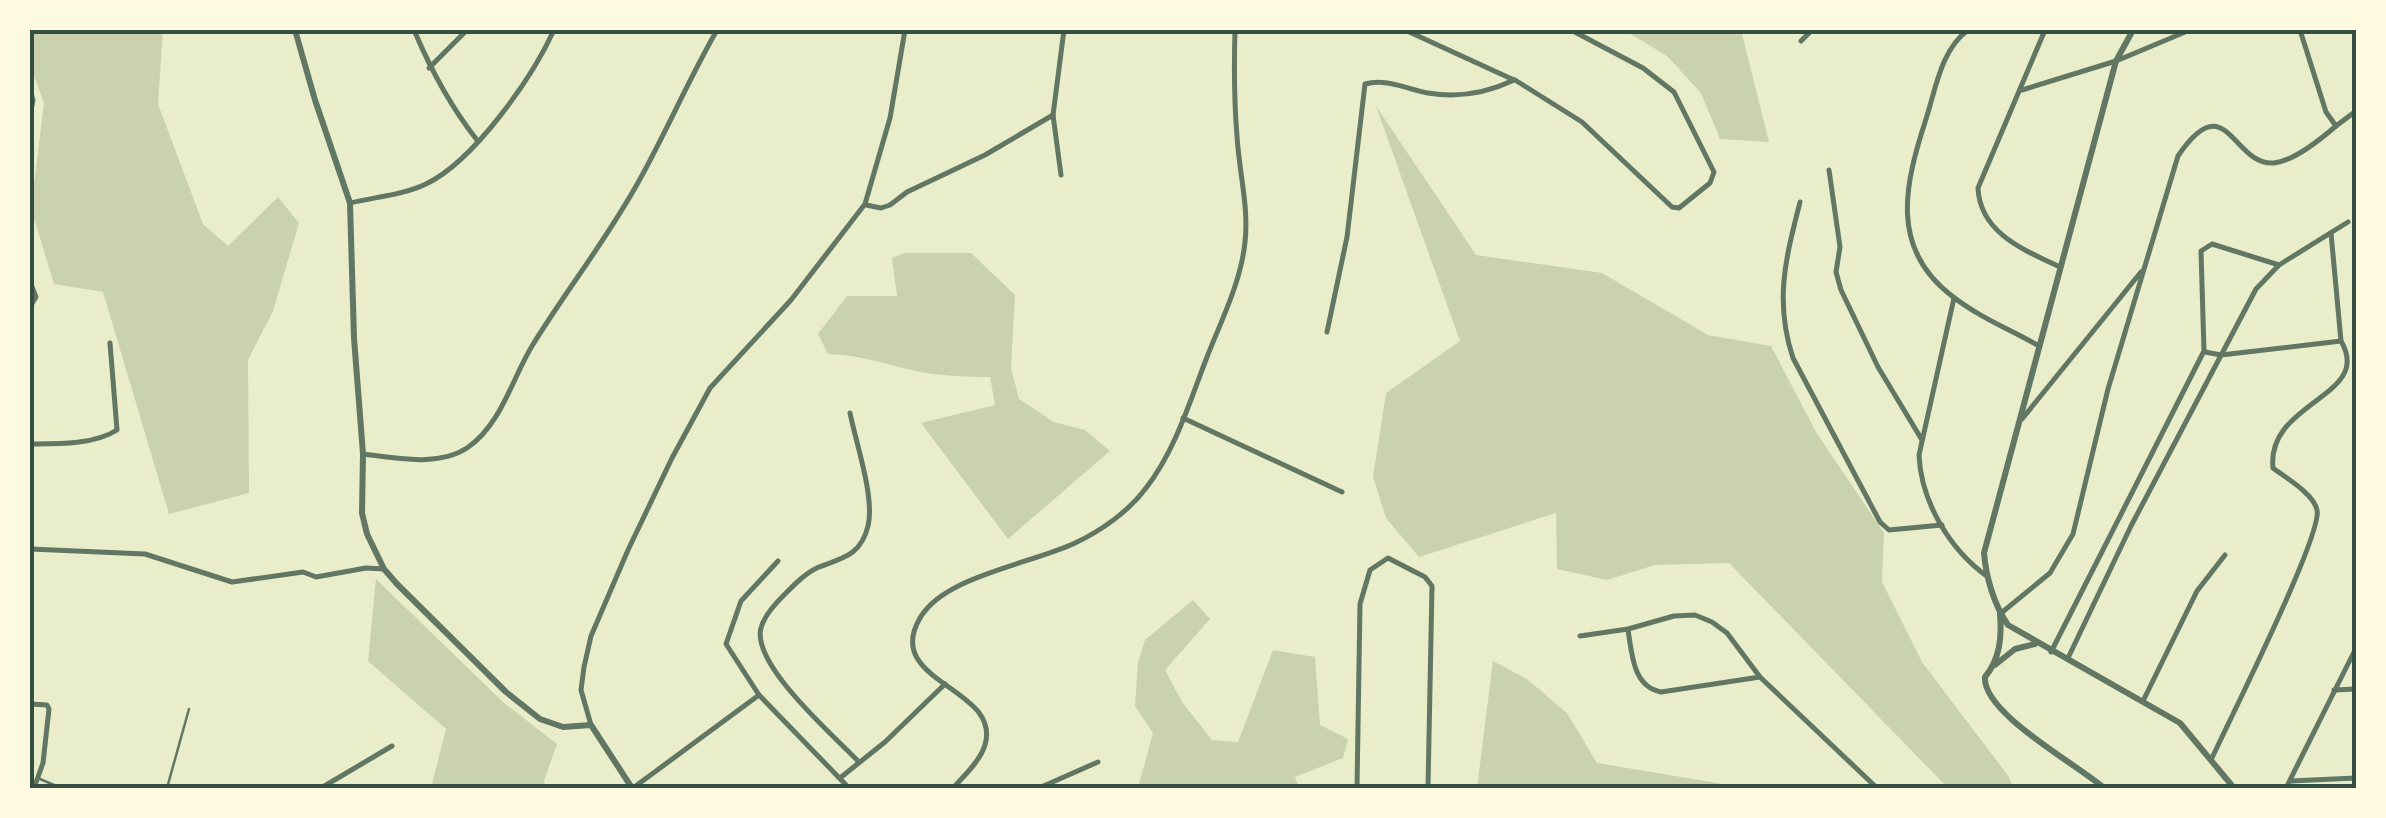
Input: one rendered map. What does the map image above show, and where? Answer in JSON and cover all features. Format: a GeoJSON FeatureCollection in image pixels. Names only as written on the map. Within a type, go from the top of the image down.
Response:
{"type":"FeatureCollection","features":[{"type":"Feature","properties":{"kind":"street"},"geometry":{"type":"LineString","coordinates":[[295,30],[350,203],[362,514],[367,534],[384,569],[506,692],[540,719],[563,727],[591,725]]}},
{"type":"Feature","properties":{"kind":"street"},"geometry":{"type":"LineString","coordinates":[[414,30],[455,112],[477,140]]}},
{"type":"Feature","properties":{"kind":"street"},"geometry":{"type":"LineString","coordinates":[[430,68],[468,30]]}},
{"type":"Feature","properties":{"kind":"street"},"geometry":{"type":"LineString","coordinates":[[350,203],[426,183],[449,170],[518,92],[554,30]]}},
{"type":"Feature","properties":{"kind":"street"},"geometry":{"type":"LineString","coordinates":[[362,454],[431,459],[452,455],[468,447],[487,428],[531,348],[640,180],[716,30]]}},
{"type":"Feature","properties":{"kind":"street"},"geometry":{"type":"LineString","coordinates":[[759,695],[632,788],[591,725],[581,690],[590,636],[672,458],[710,388],[790,300],[865,204],[890,118],[905,30]]}},
{"type":"Feature","properties":{"kind":"street"},"geometry":{"type":"LineString","coordinates":[[1060,175],[1054,115],[1064,30]]}},
{"type":"Feature","properties":{"kind":"street"},"geometry":{"type":"LineString","coordinates":[[953,788],[983,750],[986,735],[978,712],[928,672],[912,650],[914,632],[925,611],[946,592],[1079,541],[1132,504],[1156,475],[1229,300],[1246,241],[1236,135],[1235,30]]}},
{"type":"Feature","properties":{"kind":"street"},"geometry":{"type":"LineString","coordinates":[[1406,30],[1514,80],[1582,122],[1672,207],[1679,208],[1710,183],[1714,172],[1674,92],[1643,68],[1571,30]]}},
{"type":"Feature","properties":{"kind":"street"},"geometry":{"type":"LineString","coordinates":[[1801,41],[1812,30]]}},
{"type":"Feature","properties":{"kind":"street"},"geometry":{"type":"LineString","coordinates":[[1968,30],[1956,38],[1946,56],[1921,135],[1906,206],[1908,233],[1934,278],[1954,298],[2039,346]]}},
{"type":"Feature","properties":{"kind":"street"},"geometry":{"type":"LineString","coordinates":[[2044,30],[1978,188],[1979,204],[1984,218],[1995,230],[2062,269]]}},
{"type":"Feature","properties":{"kind":"street"},"geometry":{"type":"LineString","coordinates":[[2104,788],[2049,749],[1997,704],[1984,683],[1994,666],[2001,637],[2000,614],[1984,552],[2116,61],[2133,30]]}},
{"type":"Feature","properties":{"kind":"street"},"geometry":{"type":"LineString","coordinates":[[2022,90],[2116,61],[2190,30]]}},
{"type":"Feature","properties":{"kind":"street"},"geometry":{"type":"LineString","coordinates":[[2300,30],[2326,112],[2336,126]]}},
{"type":"Feature","properties":{"kind":"street"},"geometry":{"type":"LineString","coordinates":[[1327,332],[1347,237],[1364,87],[1368,82],[1380,81],[1431,94],[1454,95],[1492,91],[1514,80]]}},
{"type":"Feature","properties":{"kind":"street"},"geometry":{"type":"LineString","coordinates":[[30,90],[30,115]]}},
{"type":"Feature","properties":{"kind":"street"},"geometry":{"type":"LineString","coordinates":[[2000,614],[2050,572],[2073,534],[2108,389],[2178,156],[2201,128],[2212,126],[2226,132],[2260,160],[2272,163],[2324,136],[2356,110]]}},
{"type":"Feature","properties":{"kind":"street"},"geometry":{"type":"LineString","coordinates":[[865,204],[881,208],[890,205],[907,192],[985,155],[1054,115]]}},
{"type":"Feature","properties":{"kind":"street"},"geometry":{"type":"LineString","coordinates":[[1828,170],[1840,246],[1836,272],[1841,290],[1878,367],[1923,441]]}},
{"type":"Feature","properties":{"kind":"street"},"geometry":{"type":"LineString","coordinates":[[1800,202],[1782,272],[1786,336],[1793,358],[1880,522],[1889,530],[1942,525]]}},
{"type":"Feature","properties":{"kind":"street"},"geometry":{"type":"LineString","coordinates":[[2066,661],[2131,526],[2256,289],[2279,265],[2348,222]]}},
{"type":"Feature","properties":{"kind":"street"},"geometry":{"type":"LineString","coordinates":[[2212,758],[2306,555],[2318,519],[2314,502],[2273,468],[2272,454],[2285,425],[2340,382],[2348,368],[2348,354],[2341,342],[2331,233]]}},
{"type":"Feature","properties":{"kind":"street"},"geometry":{"type":"LineString","coordinates":[[2051,652],[2204,352],[2202,250],[2212,244],[2279,265]]}},
{"type":"Feature","properties":{"kind":"street"},"geometry":{"type":"LineString","coordinates":[[2020,421],[2144,269]]}},
{"type":"Feature","properties":{"kind":"street"},"geometry":{"type":"LineString","coordinates":[[30,282],[36,296],[30,307]]}},
{"type":"Feature","properties":{"kind":"street"},"geometry":{"type":"LineString","coordinates":[[1954,298],[1920,470],[1942,525],[1963,556],[1988,577]]}},
{"type":"Feature","properties":{"kind":"street"},"geometry":{"type":"LineString","coordinates":[[2204,352],[2221,354],[2341,342]]}},
{"type":"Feature","properties":{"kind":"street"},"geometry":{"type":"LineString","coordinates":[[30,444],[56,444],[117,430],[110,343]]}},
{"type":"Feature","properties":{"kind":"street"},"geometry":{"type":"LineString","coordinates":[[850,413],[869,504],[869,524],[861,544],[846,560],[815,568],[801,578],[774,606],[761,628],[762,647],[770,663],[858,761]]}},
{"type":"Feature","properties":{"kind":"street"},"geometry":{"type":"LineString","coordinates":[[1183,418],[1342,492]]}},
{"type":"Feature","properties":{"kind":"street"},"geometry":{"type":"LineString","coordinates":[[2116,520],[2131,526]]}},
{"type":"Feature","properties":{"kind":"street"},"geometry":{"type":"LineString","coordinates":[[30,549],[144,554],[232,582],[303,572],[316,576],[384,569]]}},
{"type":"Feature","properties":{"kind":"street"},"geometry":{"type":"LineString","coordinates":[[2142,701],[2197,591],[2225,555]]}},
{"type":"Feature","properties":{"kind":"street"},"geometry":{"type":"LineString","coordinates":[[1357,788],[1362,588],[1375,564],[1388,558],[1425,577],[1432,586],[1428,788]]}},
{"type":"Feature","properties":{"kind":"street"},"geometry":{"type":"LineString","coordinates":[[778,560],[740,601],[726,644],[759,695],[849,788]]}},
{"type":"Feature","properties":{"kind":"street"},"geometry":{"type":"LineString","coordinates":[[2000,614],[2017,633],[2035,644],[2180,723],[2234,788]]}},
{"type":"Feature","properties":{"kind":"street"},"geometry":{"type":"LineString","coordinates":[[1580,636],[1695,615],[1726,633],[1760,677],[1876,788]]}},
{"type":"Feature","properties":{"kind":"street"},"geometry":{"type":"LineString","coordinates":[[1628,629],[1637,668],[1647,689],[1661,692],[1760,677]]}},
{"type":"Feature","properties":{"kind":"street"},"geometry":{"type":"LineString","coordinates":[[1994,666],[2015,649],[2035,644]]}},
{"type":"Feature","properties":{"kind":"street"},"geometry":{"type":"LineString","coordinates":[[2286,788],[2356,648]]}},
{"type":"Feature","properties":{"kind":"street"},"geometry":{"type":"LineString","coordinates":[[840,778],[946,684]]}},
{"type":"Feature","properties":{"kind":"street"},"geometry":{"type":"LineString","coordinates":[[2334,690],[2356,689]]}},
{"type":"Feature","properties":{"kind":"street"},"geometry":{"type":"LineString","coordinates":[[30,704],[49,706],[40,779],[34,788]]}},
{"type":"Feature","properties":{"kind":"street"},"geometry":{"type":"LineString","coordinates":[[321,788],[392,746]]}},
{"type":"Feature","properties":{"kind":"street"},"geometry":{"type":"LineString","coordinates":[[1038,788],[1098,762]]}},
{"type":"Feature","properties":{"kind":"street"},"geometry":{"type":"LineString","coordinates":[[2291,780],[2356,778]]}},
{"type":"Feature","properties":{"kind":"lane"},"geometry":{"type":"LineString","coordinates":[[167,788],[190,709]]}},
{"type":"Feature","properties":{"kind":"lane"},"geometry":{"type":"LineString","coordinates":[[40,779],[61,788]]}},
{"type":"Feature","properties":{"kind":"green space"},"geometry":{"type":"Polygon","coordinates":[[[30,30],[163,30],[158,104],[203,224],[228,246],[278,197],[299,223],[273,311],[248,360],[249,493],[169,514],[103,292],[54,284],[31,209],[44,103],[30,65],[30,30]]]}},
{"type":"Feature","properties":{"kind":"green space"},"geometry":{"type":"Polygon","coordinates":[[[1624,30],[1741,30],[1769,142],[1720,139],[1701,93],[1667,56],[1624,30]]]}},
{"type":"Feature","properties":{"kind":"green space"},"geometry":{"type":"Polygon","coordinates":[[[1376,106],[1476,255],[1602,273],[1708,335],[1771,346],[1816,432],[1884,533],[1882,582],[1922,662],[2009,777],[2013,788],[1948,788],[1729,563],[1655,565],[1607,580],[1557,569],[1556,513],[1419,557],[1386,518],[1373,477],[1386,393],[1460,341],[1376,106]]]}},
{"type":"Feature","properties":{"kind":"green space"},"geometry":{"type":"Polygon","coordinates":[[[905,253],[971,253],[1015,295],[1011,368],[1019,399],[1054,422],[1085,430],[1110,451],[1008,539],[921,423],[995,405],[990,377],[929,373],[828,354],[818,334],[847,296],[897,296],[892,258],[905,253]]]}},
{"type":"Feature","properties":{"kind":"green space"},"geometry":{"type":"Polygon","coordinates":[[[376,579],[504,703],[557,744],[544,781],[546,788],[431,788],[446,729],[368,661],[376,579]]]}},
{"type":"Feature","properties":{"kind":"green space"},"geometry":{"type":"Polygon","coordinates":[[[1193,600],[1210,619],[1165,670],[1182,702],[1212,740],[1238,742],[1273,650],[1315,657],[1320,725],[1348,739],[1343,758],[1295,777],[1299,788],[1138,788],[1153,733],[1135,706],[1138,662],[1145,640],[1193,600]]]}},
{"type":"Feature","properties":{"kind":"green space"},"geometry":{"type":"Polygon","coordinates":[[[1493,661],[1527,679],[1567,713],[1597,763],[1747,788],[1477,788],[1493,661]]]}}]}
